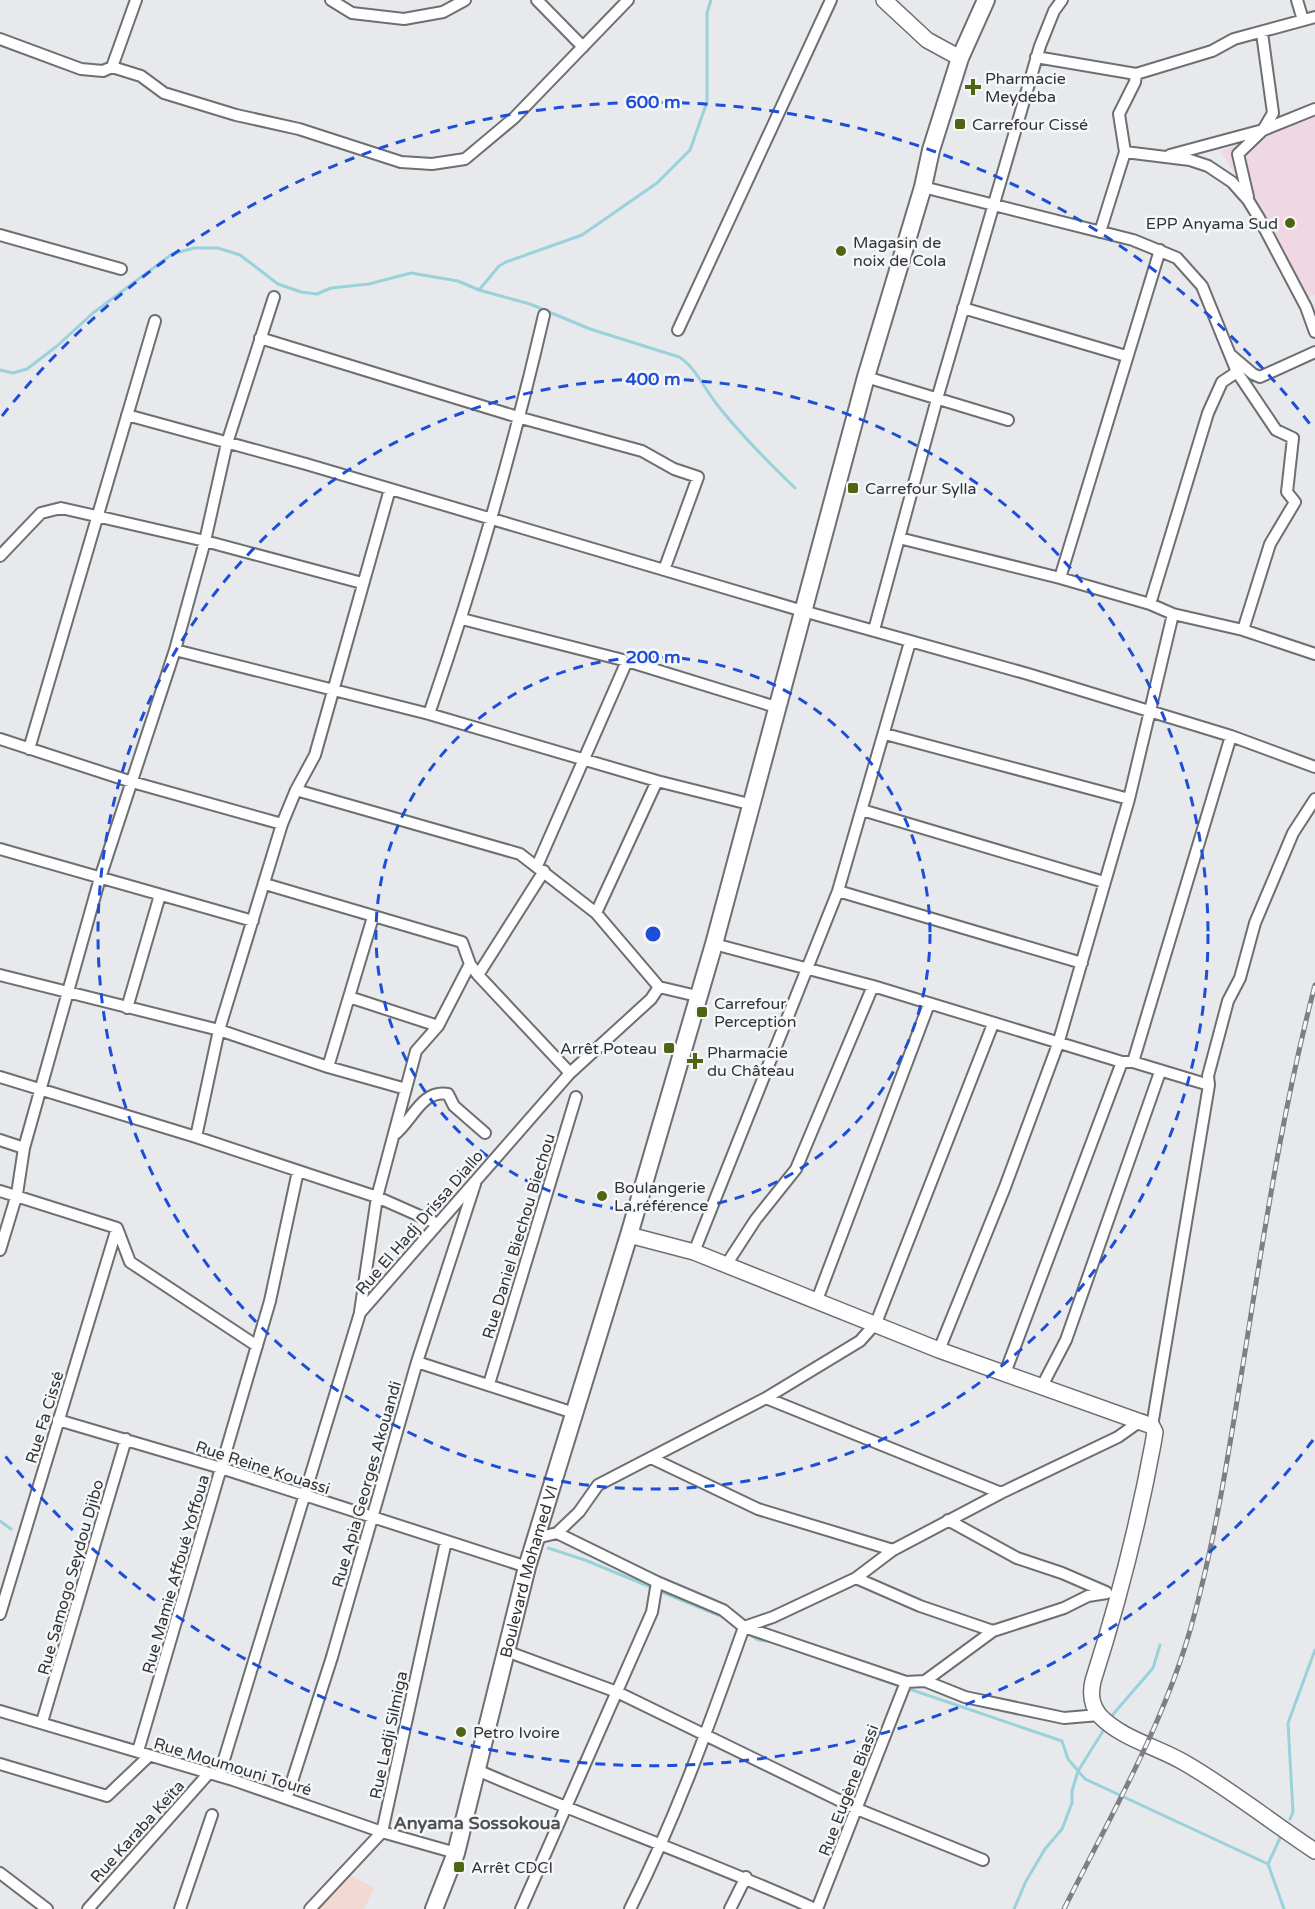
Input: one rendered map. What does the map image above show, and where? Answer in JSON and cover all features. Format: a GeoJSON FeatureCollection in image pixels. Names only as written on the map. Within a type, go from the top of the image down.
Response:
{"type":"FeatureCollection","features":[{"type":"Feature","properties":{"kind":"main road","name":"Boulevard Mohamed VI"},"geometry":{"type":"LineString","coordinates":[[434,1909],[456,1852],[526,1567],[629,1235],[714,944],[749,804],[866,377],[923,187],[931,150],[960,58],[986,0]]}},
{"type":"Feature","properties":{"kind":"street"},"geometry":{"type":"LineString","coordinates":[[112,67],[136,0]]}},
{"type":"Feature","properties":{"kind":"street"},"geometry":{"type":"LineString","coordinates":[[331,0],[352,13],[404,19],[443,12],[465,0]]}},
{"type":"Feature","properties":{"kind":"street"},"geometry":{"type":"LineString","coordinates":[[537,0],[583,47]]}},
{"type":"Feature","properties":{"kind":"street"},"geometry":{"type":"LineString","coordinates":[[0,39],[81,69],[103,71],[112,67],[141,76],[164,93],[236,115],[299,129],[401,162],[432,164],[465,159],[514,118],[628,0]]}},
{"type":"Feature","properties":{"kind":"street"},"geometry":{"type":"LineString","coordinates":[[678,330],[831,0]]}},
{"type":"Feature","properties":{"kind":"street"},"geometry":{"type":"LineString","coordinates":[[884,0],[927,40],[960,58]]}},
{"type":"Feature","properties":{"kind":"street"},"geometry":{"type":"LineString","coordinates":[[874,630],[937,399],[1036,57],[1046,28],[1062,0]]}},
{"type":"Feature","properties":{"kind":"street"},"geometry":{"type":"LineString","coordinates":[[1297,0],[1303,20]]}},
{"type":"Feature","properties":{"kind":"street"},"geometry":{"type":"LineString","coordinates":[[1036,57],[1136,74],[1212,51],[1234,39],[1315,17]]}},
{"type":"Feature","properties":{"kind":"street"},"geometry":{"type":"LineString","coordinates":[[1248,200],[1238,154],[1263,130],[1272,113],[1262,33]]}},
{"type":"Feature","properties":{"kind":"street"},"geometry":{"type":"LineString","coordinates":[[1100,232],[1125,152],[1119,114],[1135,82],[1136,74]]}},
{"type":"Feature","properties":{"kind":"street"},"geometry":{"type":"LineString","coordinates":[[1167,156],[1263,130],[1315,109]]}},
{"type":"Feature","properties":{"kind":"street"},"geometry":{"type":"LineString","coordinates":[[1125,152],[1167,156],[1208,166],[1232,182],[1248,200],[1311,305],[1315,332]]}},
{"type":"Feature","properties":{"kind":"street"},"geometry":{"type":"LineString","coordinates":[[923,187],[1100,232],[1160,250],[1186,267],[1202,286],[1237,372],[1276,430],[1293,438],[1287,492],[1295,502],[1270,544],[1243,630]]}},
{"type":"Feature","properties":{"kind":"street"},"geometry":{"type":"LineString","coordinates":[[0,235],[120,269]]}},
{"type":"Feature","properties":{"kind":"street"},"geometry":{"type":"LineString","coordinates":[[1060,578],[1160,250]]}},
{"type":"Feature","properties":{"kind":"street"},"geometry":{"type":"LineString","coordinates":[[0,1250],[17,1194],[24,1148],[100,878],[175,650],[206,541],[227,443],[274,297]]}},
{"type":"Feature","properties":{"kind":"street"},"geometry":{"type":"LineString","coordinates":[[963,308],[1126,356]]}},
{"type":"Feature","properties":{"kind":"street"},"geometry":{"type":"LineString","coordinates":[[429,714],[462,619],[490,517],[521,418],[544,315]]}},
{"type":"Feature","properties":{"kind":"street"},"geometry":{"type":"LineString","coordinates":[[29,749],[154,321]]}},
{"type":"Feature","properties":{"kind":"street"},"geometry":{"type":"LineString","coordinates":[[260,338],[521,418],[642,451],[674,469],[698,477],[664,570]]}},
{"type":"Feature","properties":{"kind":"street"},"geometry":{"type":"LineString","coordinates":[[1232,356],[1253,374],[1260,376],[1315,352]]}},
{"type":"Feature","properties":{"kind":"street"},"geometry":{"type":"LineString","coordinates":[[1150,604],[1208,413],[1222,382],[1237,372]]}},
{"type":"Feature","properties":{"kind":"street"},"geometry":{"type":"LineString","coordinates":[[866,377],[1008,420]]}},
{"type":"Feature","properties":{"kind":"street"},"geometry":{"type":"LineString","coordinates":[[127,415],[490,517],[803,611],[1150,711],[1231,736],[1315,767]]}},
{"type":"Feature","properties":{"kind":"street"},"geometry":{"type":"LineString","coordinates":[[196,1137],[219,1030],[282,824],[296,789],[315,755],[390,489]]}},
{"type":"Feature","properties":{"kind":"street"},"geometry":{"type":"LineString","coordinates":[[0,556],[41,513],[61,508],[206,541],[362,583]]}},
{"type":"Feature","properties":{"kind":"street"},"geometry":{"type":"LineString","coordinates":[[899,538],[1060,578],[1150,604],[1173,614],[1243,630],[1315,654]]}},
{"type":"Feature","properties":{"kind":"street"},"geometry":{"type":"LineString","coordinates":[[939,1350],[1005,1187],[1058,1044],[1129,799],[1173,614]]}},
{"type":"Feature","properties":{"kind":"street"},"geometry":{"type":"LineString","coordinates":[[462,619],[627,661],[776,707]]}},
{"type":"Feature","properties":{"kind":"street"},"geometry":{"type":"LineString","coordinates":[[694,1252],[838,891],[910,642]]}},
{"type":"Feature","properties":{"kind":"street"},"geometry":{"type":"LineString","coordinates":[[175,650],[429,714],[586,758],[657,781],[749,804]]}},
{"type":"Feature","properties":{"kind":"street"},"geometry":{"type":"LineString","coordinates":[[478,975],[540,868],[627,661]]}},
{"type":"Feature","properties":{"kind":"street"},"geometry":{"type":"LineString","coordinates":[[885,734],[1129,799]]}},
{"type":"Feature","properties":{"kind":"street"},"geometry":{"type":"LineString","coordinates":[[1005,1372],[1128,1062],[1231,736]]}},
{"type":"Feature","properties":{"kind":"street"},"geometry":{"type":"LineString","coordinates":[[0,739],[132,782],[282,824]]}},
{"type":"Feature","properties":{"kind":"street"},"geometry":{"type":"LineString","coordinates":[[596,913],[657,781]]}},
{"type":"Feature","properties":{"kind":"street"},"geometry":{"type":"LineString","coordinates":[[296,789],[520,854],[596,913],[659,987],[697,996]]}},
{"type":"Feature","properties":{"kind":"street"},"geometry":{"type":"LineString","coordinates":[[1147,1423],[1209,1085],[1208,1076],[1228,1001],[1240,978],[1255,923],[1293,833],[1315,798]]}},
{"type":"Feature","properties":{"kind":"street"},"geometry":{"type":"LineString","coordinates":[[862,810],[1104,882]]}},
{"type":"Feature","properties":{"kind":"street"},"geometry":{"type":"LineString","coordinates":[[0,849],[253,921]]}},
{"type":"Feature","properties":{"kind":"street"},"geometry":{"type":"LineString","coordinates":[[265,884],[462,942],[470,964],[478,975],[570,1073]]}},
{"type":"Feature","properties":{"kind":"street"},"geometry":{"type":"LineString","coordinates":[[838,891],[1082,963]]}},
{"type":"Feature","properties":{"kind":"street"},"geometry":{"type":"LineString","coordinates":[[128,1008],[160,895]]}},
{"type":"Feature","properties":{"kind":"street"},"geometry":{"type":"LineString","coordinates":[[328,1067],[373,917]]}},
{"type":"Feature","properties":{"kind":"street"},"geometry":{"type":"LineString","coordinates":[[714,944],[873,986],[1058,1044],[1209,1085]]}},
{"type":"Feature","properties":{"kind":"street"},"geometry":{"type":"LineString","coordinates":[[360,1312],[377,1197],[417,1051],[438,1026],[470,964]]}},
{"type":"Feature","properties":{"kind":"street"},"geometry":{"type":"LineString","coordinates":[[0,975],[219,1030],[328,1067],[406,1089]]}},
{"type":"Feature","properties":{"kind":"street"},"geometry":{"type":"LineString","coordinates":[[726,1265],[756,1219],[796,1169],[873,986]]}},
{"type":"Feature","properties":{"kind":"street","name":"Rue El Hadj Drissa Diallo"},"geometry":{"type":"LineString","coordinates":[[214,1774],[305,1495],[360,1312],[570,1073],[651,999],[659,987]]}},
{"type":"Feature","properties":{"kind":"street"},"geometry":{"type":"LineString","coordinates":[[349,997],[438,1026]]}},
{"type":"Feature","properties":{"kind":"street"},"geometry":{"type":"LineString","coordinates":[[817,1300],[929,1004]]}},
{"type":"Feature","properties":{"kind":"street"},"geometry":{"type":"LineString","coordinates":[[536,1538],[557,1533],[579,1512],[598,1485],[766,1398],[860,1341],[876,1323],[993,1024]]}},
{"type":"Feature","properties":{"kind":"street"},"geometry":{"type":"LineString","coordinates":[[1042,1386],[1066,1340],[1160,1072]]}},
{"type":"Feature","properties":{"kind":"street"},"geometry":{"type":"LineString","coordinates":[[0,1077],[196,1137],[377,1197],[438,1224]]}},
{"type":"Feature","properties":{"kind":"street"},"geometry":{"type":"LineString","coordinates":[[394,1136],[404,1128],[422,1102],[441,1093],[448,1094],[454,1106],[485,1134]]}},
{"type":"Feature","properties":{"kind":"street","name":"Rue Daniel Biechou Biechou"},"geometry":{"type":"LineString","coordinates":[[489,1384],[576,1097]]}},
{"type":"Feature","properties":{"kind":"street"},"geometry":{"type":"LineString","coordinates":[[0,1140],[24,1148]]}},
{"type":"Feature","properties":{"kind":"street","name":"Rue Mamie Affoué Yoffoua"},"geometry":{"type":"LineString","coordinates":[[138,1751],[270,1301],[298,1171]]}},
{"type":"Feature","properties":{"kind":"street","name":"Rue Apia Georges Akouandi"},"geometry":{"type":"LineString","coordinates":[[286,1797],[332,1657],[417,1362],[476,1179]]}},
{"type":"Feature","properties":{"kind":"street"},"geometry":{"type":"LineString","coordinates":[[0,1191],[17,1194],[117,1228],[130,1262],[256,1346]]}},
{"type":"Feature","properties":{"kind":"street","name":"Rue Fa Cissé"},"geometry":{"type":"LineString","coordinates":[[0,1614],[117,1228]]}},
{"type":"Feature","properties":{"kind":"street"},"geometry":{"type":"LineString","coordinates":[[629,1235],[694,1252],[939,1350],[1147,1423],[1155,1432],[1139,1519],[1114,1594],[1090,1695],[1099,1714],[1123,1733],[1184,1762],[1315,1851]]}},
{"type":"Feature","properties":{"kind":"street"},"geometry":{"type":"LineString","coordinates":[[417,1362],[574,1413]]}},
{"type":"Feature","properties":{"kind":"street"},"geometry":{"type":"LineString","coordinates":[[766,1398],[1002,1492]]}},
{"type":"Feature","properties":{"kind":"street","name":"Rue Reine Kouassi"},"geometry":{"type":"LineString","coordinates":[[58,1420],[221,1468],[526,1567]]}},
{"type":"Feature","properties":{"kind":"street"},"geometry":{"type":"LineString","coordinates":[[744,1627],[773,1617],[856,1578],[893,1550],[948,1520],[1147,1423]]}},
{"type":"Feature","properties":{"kind":"street","name":"Rue Samogo Seydou Djibo"},"geometry":{"type":"LineString","coordinates":[[42,1722],[126,1439]]}},
{"type":"Feature","properties":{"kind":"street"},"geometry":{"type":"LineString","coordinates":[[651,1458],[758,1509],[893,1550]]}},
{"type":"Feature","properties":{"kind":"street"},"geometry":{"type":"LineString","coordinates":[[948,1520],[1017,1558],[1114,1594]]}},
{"type":"Feature","properties":{"kind":"street"},"geometry":{"type":"LineString","coordinates":[[557,1533],[657,1582],[723,1610],[744,1627],[906,1682],[926,1681],[965,1697],[1065,1718],[1099,1714]]}},
{"type":"Feature","properties":{"kind":"street","name":"Rue Ladji Silmiga"},"geometry":{"type":"LineString","coordinates":[[382,1832],[446,1541]]}},
{"type":"Feature","properties":{"kind":"street"},"geometry":{"type":"LineString","coordinates":[[856,1578],[920,1606],[993,1630]]}},
{"type":"Feature","properties":{"kind":"street"},"geometry":{"type":"LineString","coordinates":[[521,1909],[652,1612],[657,1582]]}},
{"type":"Feature","properties":{"kind":"street"},"geometry":{"type":"LineString","coordinates":[[926,1681],[993,1630],[1064,1608],[1088,1596],[1114,1594]]}},
{"type":"Feature","properties":{"kind":"street"},"geometry":{"type":"LineString","coordinates":[[630,1909],[662,1847],[706,1735],[744,1627]]}},
{"type":"Feature","properties":{"kind":"street"},"geometry":{"type":"LineString","coordinates":[[506,1651],[617,1692],[857,1809],[983,1860]]}},
{"type":"Feature","properties":{"kind":"street","name":"Rue Eugène Biassi"},"geometry":{"type":"LineString","coordinates":[[816,1909],[906,1682]]}},
{"type":"Feature","properties":{"kind":"street","name":"Rue Moumouni Touré"},"geometry":{"type":"LineString","coordinates":[[0,1711],[214,1774],[382,1832],[456,1852]]}},
{"type":"Feature","properties":{"kind":"street"},"geometry":{"type":"LineString","coordinates":[[0,1764],[107,1796],[149,1756]]}},
{"type":"Feature","properties":{"kind":"street"},"geometry":{"type":"LineString","coordinates":[[477,1770],[662,1847],[746,1877],[816,1909]]}},
{"type":"Feature","properties":{"kind":"street","name":"Rue Karaba Keïta"},"geometry":{"type":"LineString","coordinates":[[88,1909],[214,1774]]}},
{"type":"Feature","properties":{"kind":"street"},"geometry":{"type":"LineString","coordinates":[[180,1909],[212,1815]]}},
{"type":"Feature","properties":{"kind":"street"},"geometry":{"type":"LineString","coordinates":[[310,1909],[382,1832]]}},
{"type":"Feature","properties":{"kind":"street"},"geometry":{"type":"LineString","coordinates":[[0,1873],[47,1909]]}},
{"type":"Feature","properties":{"kind":"street"},"geometry":{"type":"LineString","coordinates":[[730,1909],[746,1877]]}},
{"type":"Feature","properties":{"kind":"shaded area","name":"EPP Anyama Sud"},"geometry":{"type":"Polygon","coordinates":[[[1315,114],[1315,295],[1309,297],[1221,151],[1315,114]]]}},
{"type":"Feature","properties":{"kind":"shaded area"},"geometry":{"type":"Polygon","coordinates":[[[348,1874],[374,1888],[364,1909],[317,1909],[348,1874]]]}},
{"type":"Feature","properties":{"kind":"waterway"},"geometry":{"type":"LineString","coordinates":[[0,370],[13,373],[27,369],[57,346],[93,313],[172,254],[194,248],[218,248],[240,255],[278,284],[301,292],[317,294],[331,288],[369,284],[411,273],[458,281],[479,290],[499,266],[506,262],[582,235],[657,183],[690,150],[707,102],[707,13],[711,0]]}},
{"type":"Feature","properties":{"kind":"waterway"},"geometry":{"type":"LineString","coordinates":[[479,290],[530,304],[590,329],[679,357],[691,367],[714,401],[737,428],[795,488]]}},
{"type":"Feature","properties":{"kind":"waterway"},"geometry":{"type":"LineString","coordinates":[[0,1521],[11,1529]]}},
{"type":"Feature","properties":{"kind":"waterway"},"geometry":{"type":"LineString","coordinates":[[548,1548],[585,1560],[653,1588]]}},
{"type":"Feature","properties":{"kind":"waterway"},"geometry":{"type":"LineString","coordinates":[[659,1591],[728,1619]]}},
{"type":"Feature","properties":{"kind":"waterway"},"geometry":{"type":"LineString","coordinates":[[748,1633],[758,1640],[775,1642]]}},
{"type":"Feature","properties":{"kind":"waterway"},"geometry":{"type":"LineString","coordinates":[[1109,1719],[1153,1668],[1160,1645]]}},
{"type":"Feature","properties":{"kind":"waterway"},"geometry":{"type":"LineString","coordinates":[[1290,1819],[1293,1812],[1288,1723],[1315,1650]]}},
{"type":"Feature","properties":{"kind":"waterway"},"geometry":{"type":"LineString","coordinates":[[877,1678],[1062,1741],[1068,1759],[1085,1779],[1268,1864]]}},
{"type":"Feature","properties":{"kind":"waterway"},"geometry":{"type":"LineString","coordinates":[[1014,1909],[1026,1881],[1045,1849],[1062,1829],[1072,1803],[1072,1791],[1078,1771],[1105,1728]]}},
{"type":"Feature","properties":{"kind":"waterway"},"geometry":{"type":"LineString","coordinates":[[1281,1836],[1268,1864],[1284,1909]]}},
{"type":"Feature","properties":{"kind":"railway"},"geometry":{"type":"LineString","coordinates":[[1064,1909],[1151,1735],[1166,1700],[1191,1627],[1218,1509],[1281,1136],[1315,985]]}},
{"type":"Feature","properties":{"kind":"place","name":"Pharmacie Meydeba"},"geometry":{"type":"Point","coordinates":[973,87]}},
{"type":"Feature","properties":{"kind":"place","name":"Carrefour Cissé"},"geometry":{"type":"Point","coordinates":[960,124]}},
{"type":"Feature","properties":{"kind":"place","name":"EPP Anyama Sud"},"geometry":{"type":"Point","coordinates":[1290,223]}},
{"type":"Feature","properties":{"kind":"place","name":"Magasin de noix de Cola"},"geometry":{"type":"Point","coordinates":[841,251]}},
{"type":"Feature","properties":{"kind":"place","name":"Carrefour Sylla"},"geometry":{"type":"Point","coordinates":[853,488]}},
{"type":"Feature","properties":{"kind":"place","name":"Carrefour Perception"},"geometry":{"type":"Point","coordinates":[702,1012]}},
{"type":"Feature","properties":{"kind":"place","name":"Arrêt Poteau"},"geometry":{"type":"Point","coordinates":[669,1048]}},
{"type":"Feature","properties":{"kind":"place","name":"Pharmacie du Château"},"geometry":{"type":"Point","coordinates":[695,1061]}},
{"type":"Feature","properties":{"kind":"place","name":"Boulangerie La référence"},"geometry":{"type":"Point","coordinates":[602,1196]}},
{"type":"Feature","properties":{"kind":"place","name":"Petro Ivoire"},"geometry":{"type":"Point","coordinates":[461,1732]}},
{"type":"Feature","properties":{"kind":"place","name":"Arrêt CDCI"},"geometry":{"type":"Point","coordinates":[459,1867]}},
{"type":"Feature","properties":{"kind":"district","name":"Anyama Sossokoua"},"geometry":{"type":"Point","coordinates":[477,1823]}}]}
